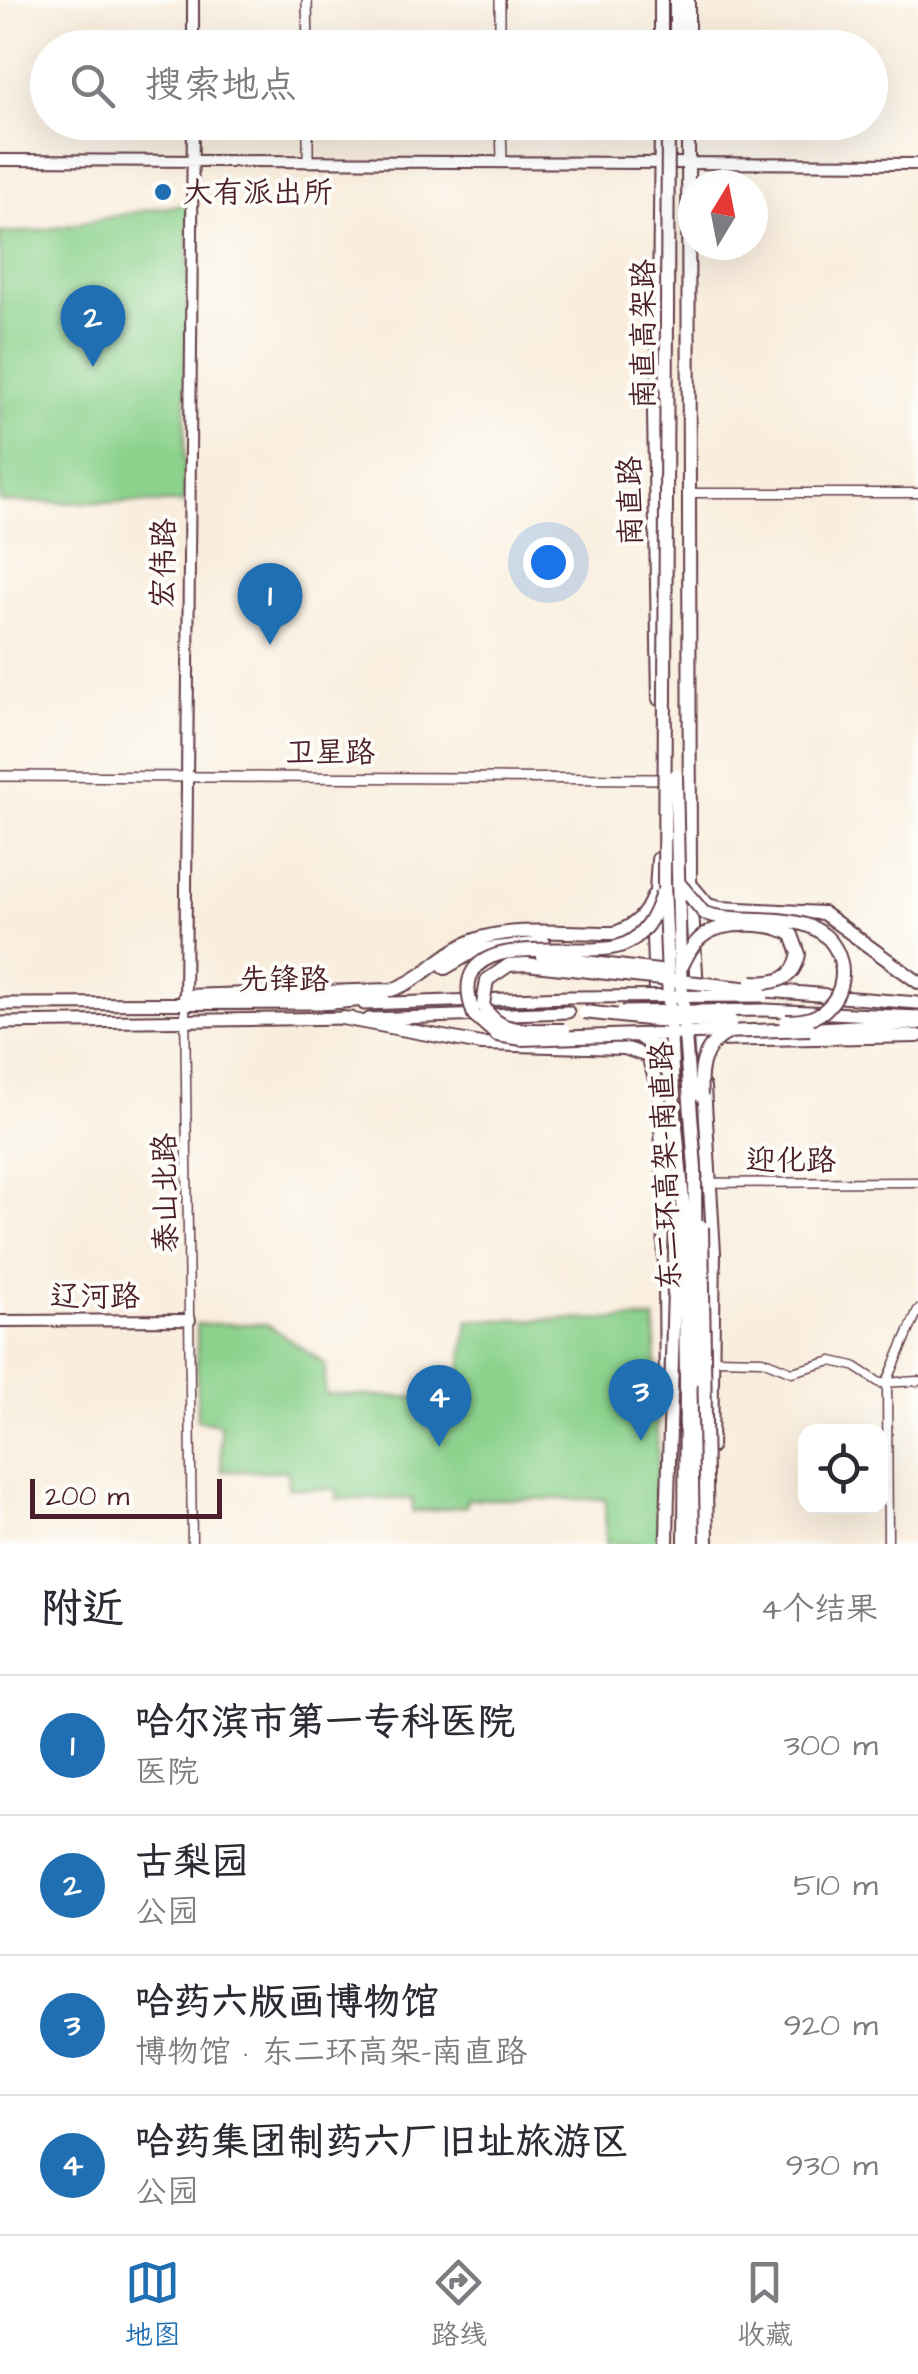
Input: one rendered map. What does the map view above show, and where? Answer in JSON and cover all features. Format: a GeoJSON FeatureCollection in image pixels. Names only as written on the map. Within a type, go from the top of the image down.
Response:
{"type":"FeatureCollection","features":[{"type":"Feature","properties":{"kind":"highway"},"geometry":{"type":"LineString","coordinates":[[664,0],[664,30]]}},
{"type":"Feature","properties":{"kind":"highway"},"geometry":{"type":"LineString","coordinates":[[676,0],[676,30]]}},
{"type":"Feature","properties":{"kind":"highway"},"geometry":{"type":"LineString","coordinates":[[688,0],[688,30]]}},
{"type":"Feature","properties":{"kind":"highway","name":"南直路"},"geometry":{"type":"LineString","coordinates":[[663,140],[656,418],[673,881]]}},
{"type":"Feature","properties":{"kind":"highway","name":"南直高架路"},"geometry":{"type":"LineString","coordinates":[[665,140],[668,784]]}},
{"type":"Feature","properties":{"kind":"highway","name":"南直高架路"},"geometry":{"type":"LineString","coordinates":[[668,784],[676,140]]}},
{"type":"Feature","properties":{"kind":"highway","name":"南直路"},"geometry":{"type":"LineString","coordinates":[[673,881],[692,524],[688,140]]}},
{"type":"Feature","properties":{"kind":"highway"},"geometry":{"type":"LineString","coordinates":[[656,418],[660,812],[672,838]]}},
{"type":"Feature","properties":{"kind":"highway"},"geometry":{"type":"LineString","coordinates":[[672,838],[685,786],[686,544],[692,524]]}},
{"type":"Feature","properties":{"kind":"highway","name":"东二环高架-南直路"},"geometry":{"type":"LineString","coordinates":[[668,784],[673,881],[673,1093],[699,1174],[685,1544]]}},
{"type":"Feature","properties":{"kind":"highway"},"geometry":{"type":"LineString","coordinates":[[673,881],[698,909],[711,916],[827,924],[882,964],[918,983]]}},
{"type":"Feature","properties":{"kind":"highway"},"geometry":{"type":"LineString","coordinates":[[673,881],[640,934],[610,949],[511,951],[490,958],[470,985],[474,1015],[496,1035],[522,1039],[740,1033],[918,1020]]}},
{"type":"Feature","properties":{"kind":"highway"},"geometry":{"type":"LineString","coordinates":[[673,881],[694,892],[708,906],[823,913],[918,983]]}},
{"type":"Feature","properties":{"kind":"highway"},"geometry":{"type":"LineString","coordinates":[[186,1000],[391,990],[415,980],[458,948],[486,937],[615,932],[628,928],[673,881]]}},
{"type":"Feature","properties":{"kind":"highway"},"geometry":{"type":"LineString","coordinates":[[673,881],[703,1093],[699,1174],[713,1360],[708,1544]]}},
{"type":"Feature","properties":{"kind":"highway"},"geometry":{"type":"LineString","coordinates":[[668,1497],[664,1184],[658,1082],[652,1051],[653,936],[673,881]]}},
{"type":"Feature","properties":{"kind":"highway","name":"东二环高架-南直路"},"geometry":{"type":"LineString","coordinates":[[673,881],[699,1174],[696,1544]]}},
{"type":"Feature","properties":{"kind":"highway"},"geometry":{"type":"LineString","coordinates":[[584,1012],[656,1020],[813,1018],[832,1003],[840,990],[841,963],[823,936],[779,918]]}},
{"type":"Feature","properties":{"kind":"highway"},"geometry":{"type":"LineString","coordinates":[[476,950],[770,983],[792,973],[799,949],[792,935],[782,928],[722,927],[702,936],[680,968]]}},
{"type":"Feature","properties":{"kind":"highway"},"geometry":{"type":"LineString","coordinates":[[326,1003],[402,995],[476,950],[640,934]]}},
{"type":"Feature","properties":{"kind":"highway"},"geometry":{"type":"LineString","coordinates":[[673,1093],[656,1048],[629,1032],[516,1030],[496,1024],[483,1006],[487,980],[509,965],[526,964],[763,999],[824,996]]}},
{"type":"Feature","properties":{"kind":"highway"},"geometry":{"type":"LineString","coordinates":[[342,1018],[481,1044],[652,1051],[740,1033],[918,1036]]}},
{"type":"Feature","properties":{"kind":"highway"},"geometry":{"type":"LineString","coordinates":[[703,1093],[700,1068],[707,1050],[719,1038],[740,1033]]}},
{"type":"Feature","properties":{"kind":"highway"},"geometry":{"type":"LineString","coordinates":[[667,1544],[673,1259],[699,1174]]}},
{"type":"Feature","properties":{"kind":"highway"},"geometry":{"type":"LineString","coordinates":[[699,1174],[706,1260],[708,1544]]}},
{"type":"Feature","properties":{"kind":"main road"},"geometry":{"type":"LineString","coordinates":[[193,0],[193,30]]}},
{"type":"Feature","properties":{"kind":"main road","name":"宏伟路"},"geometry":{"type":"LineString","coordinates":[[186,1000],[193,140]]}},
{"type":"Feature","properties":{"kind":"main road"},"geometry":{"type":"LineString","coordinates":[[0,160],[918,164]]}},
{"type":"Feature","properties":{"kind":"main road"},"geometry":{"type":"LineString","coordinates":[[824,996],[918,1003]]}},
{"type":"Feature","properties":{"kind":"main road","name":"先锋路"},"geometry":{"type":"LineString","coordinates":[[0,1004],[186,1000],[399,1006],[567,998],[763,999]]}},
{"type":"Feature","properties":{"kind":"main road"},"geometry":{"type":"LineString","coordinates":[[0,1023],[422,1020],[763,999],[918,1020]]}},
{"type":"Feature","properties":{"kind":"main road","name":"辽河路"},"geometry":{"type":"LineString","coordinates":[[0,1319],[190,1318]]}},
{"type":"Feature","properties":{"kind":"street"},"geometry":{"type":"LineString","coordinates":[[307,0],[308,30]]}},
{"type":"Feature","properties":{"kind":"street"},"geometry":{"type":"LineString","coordinates":[[500,0],[500,30]]}},
{"type":"Feature","properties":{"kind":"street"},"geometry":{"type":"LineString","coordinates":[[308,140],[308,160]]}},
{"type":"Feature","properties":{"kind":"street"},"geometry":{"type":"LineString","coordinates":[[501,140],[502,160]]}},
{"type":"Feature","properties":{"kind":"street"},"geometry":{"type":"LineString","coordinates":[[690,493],[918,492]]}},
{"type":"Feature","properties":{"kind":"street","name":"卫星路"},"geometry":{"type":"LineString","coordinates":[[0,776],[668,784]]}},
{"type":"Feature","properties":{"kind":"street","name":"泰山北路"},"geometry":{"type":"LineString","coordinates":[[186,1000],[192,1544]]}},
{"type":"Feature","properties":{"kind":"street","name":"迎化路"},"geometry":{"type":"LineString","coordinates":[[664,1184],[699,1174],[918,1182]]}},
{"type":"Feature","properties":{"kind":"street"},"geometry":{"type":"LineString","coordinates":[[888,1544],[887,1382],[918,1310]]}},
{"type":"Feature","properties":{"kind":"street"},"geometry":{"type":"LineString","coordinates":[[713,1360],[762,1360],[792,1372],[832,1361],[854,1366],[873,1380],[918,1381]]}},
{"type":"Feature","properties":{"kind":"green space"},"geometry":{"type":"Polygon","coordinates":[[[189,205],[184,503],[0,502],[0,233],[189,205]]]}},
{"type":"Feature","properties":{"kind":"green space"},"geometry":{"type":"Polygon","coordinates":[[[655,1319],[659,1544],[606,1544],[605,1499],[467,1499],[466,1506],[413,1512],[412,1499],[337,1499],[337,1490],[288,1488],[287,1471],[222,1471],[220,1424],[197,1420],[197,1324],[267,1324],[325,1364],[325,1394],[457,1399],[468,1320],[655,1319]]]}},
{"type":"Feature","properties":{"kind":"place","name":"大有派出所"},"geometry":{"type":"Point","coordinates":[163,192]}},
{"type":"Feature","properties":{"kind":"place","name":"古梨园"},"geometry":{"type":"Point","coordinates":[93,367]}},
{"type":"Feature","properties":{"kind":"place","name":"哈尔滨市第一专科医院"},"geometry":{"type":"Point","coordinates":[270,645]}},
{"type":"Feature","properties":{"kind":"place","name":"哈药六版画博物馆"},"geometry":{"type":"Point","coordinates":[641,1441]}},
{"type":"Feature","properties":{"kind":"place","name":"哈药集团制药六厂旧址旅游区"},"geometry":{"type":"Point","coordinates":[439,1447]}}]}
